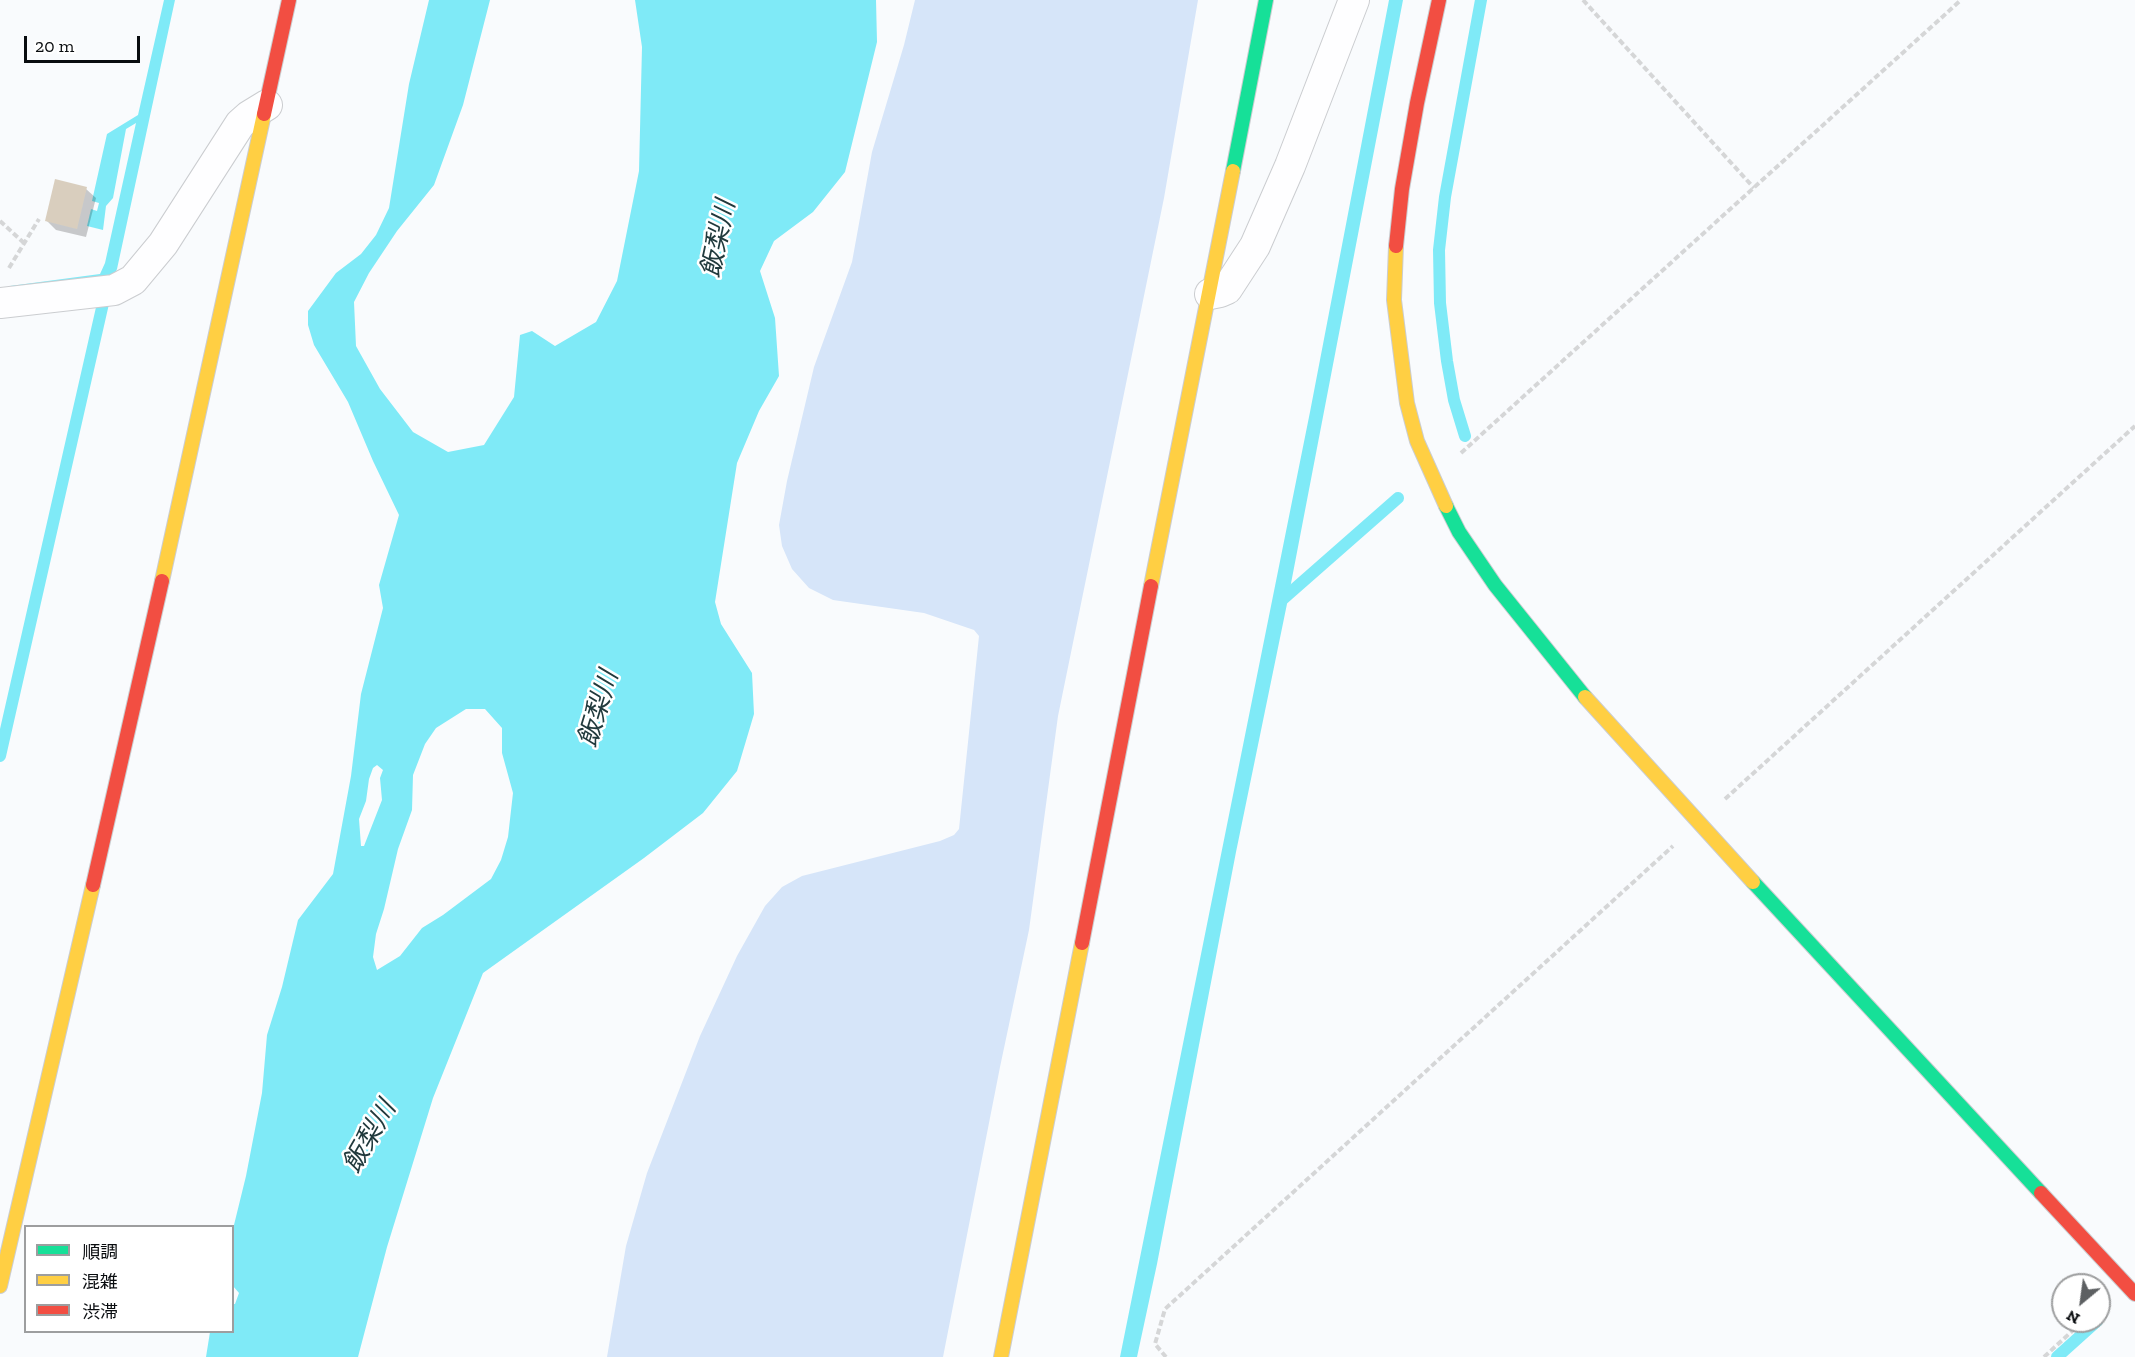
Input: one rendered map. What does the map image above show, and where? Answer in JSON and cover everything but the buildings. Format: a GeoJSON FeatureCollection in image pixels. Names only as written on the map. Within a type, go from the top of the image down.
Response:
{"type":"FeatureCollection","features":[{"type":"Feature","properties":{"kind":"street"},"geometry":{"type":"LineString","coordinates":[[0,1286],[145,657],[290,0]]}},
{"type":"Feature","properties":{"kind":"street"},"geometry":{"type":"LineString","coordinates":[[1001,1357],[1266,0]]}},
{"type":"Feature","properties":{"kind":"street"},"geometry":{"type":"LineString","coordinates":[[1210,294],[1227,289],[1255,246],[1290,166],[1354,0]]}},
{"type":"Feature","properties":{"kind":"street"},"geometry":{"type":"LineString","coordinates":[[1439,0],[1417,103],[1402,189],[1396,244],[1394,300],[1399,354],[1407,403],[1417,441],[1435,485],[1459,532],[1495,585],[1575,685],[1698,823],[2135,1294]]}},
{"type":"Feature","properties":{"kind":"street"},"geometry":{"type":"LineString","coordinates":[[0,303],[114,290],[134,280],[163,244],[240,124],[267,105]]}},
{"type":"Feature","properties":{"kind":"path"},"geometry":{"type":"LineString","coordinates":[[1583,0],[1754,188]]}},
{"type":"Feature","properties":{"kind":"path"},"geometry":{"type":"LineString","coordinates":[[1473,442],[1961,0]]}},
{"type":"Feature","properties":{"kind":"path"},"geometry":{"type":"LineString","coordinates":[[8,270],[39,219]]}},
{"type":"Feature","properties":{"kind":"path"},"geometry":{"type":"LineString","coordinates":[[0,221],[24,243]]}},
{"type":"Feature","properties":{"kind":"path"},"geometry":{"type":"LineString","coordinates":[[1166,1357],[1155,1344],[1165,1309],[2135,426]]}},
{"type":"Feature","properties":{"kind":"path"},"geometry":{"type":"LineString","coordinates":[[2044,1357],[2070,1333]]}},
{"type":"Feature","properties":{"kind":"shaded area"},"geometry":{"type":"Polygon","coordinates":[[[915,0],[1198,0],[1164,198],[1058,716],[1029,930],[943,1357],[607,1357],[626,1246],[647,1173],[700,1036],[737,956],[765,906],[782,887],[802,876],[940,841],[954,835],[959,829],[979,636],[974,630],[924,613],[833,600],[809,588],[792,569],[782,546],[779,525],[814,367],[852,262],[872,152],[915,0]]]}},
{"type":"Feature","properties":{"kind":"water"},"geometry":{"type":"Polygon","coordinates":[[[164,0],[175,0],[117,269],[111,283],[7,294],[10,286],[100,274],[105,263],[136,123],[126,129],[113,198],[106,206],[103,230],[87,226],[91,209],[97,211],[99,203],[92,201],[107,134],[138,115],[164,0]]]}},
{"type":"Feature","properties":{"kind":"water","name":"飯梨川"},"geometry":{"type":"Polygon","coordinates":[[[429,0],[490,0],[463,105],[434,185],[397,231],[369,273],[354,302],[356,346],[380,389],[413,432],[448,452],[484,445],[514,397],[520,335],[532,331],[555,346],[596,322],[617,281],[639,171],[642,47],[635,0],[876,0],[877,42],[845,172],[813,212],[774,241],[760,271],[775,318],[779,376],[759,411],[737,463],[715,602],[721,624],[752,673],[754,714],[737,771],[703,813],[483,973],[433,1098],[387,1247],[358,1357],[206,1357],[210,1333],[234,1333],[234,1304],[239,1293],[234,1287],[234,1225],[262,1093],[267,1035],[282,987],[298,920],[333,874],[351,776],[361,694],[383,608],[379,585],[399,515],[348,402],[314,345],[308,325],[308,311],[336,273],[361,254],[376,235],[389,208],[409,84],[429,0]],[[466,709],[436,728],[425,744],[413,775],[412,810],[398,849],[376,934],[373,957],[377,970],[400,956],[422,928],[491,879],[501,860],[508,837],[513,793],[502,753],[502,728],[485,709],[466,709]],[[377,765],[373,768],[369,779],[366,801],[359,819],[361,846],[364,846],[382,800],[380,778],[383,770],[377,765]]]}},
{"type":"Feature","properties":{"kind":"water"},"geometry":{"type":"Polygon","coordinates":[[[1389,0],[1403,0],[1157,1264],[1137,1357],[1120,1357],[1310,412],[1389,0]]]}},
{"type":"Feature","properties":{"kind":"waterway"},"geometry":{"type":"LineString","coordinates":[[1465,436],[1454,400],[1447,361],[1440,303],[1439,250],[1445,197],[1481,0]]}},
{"type":"Feature","properties":{"kind":"waterway"},"geometry":{"type":"LineString","coordinates":[[0,756],[104,299]]}},
{"type":"Feature","properties":{"kind":"waterway"},"geometry":{"type":"LineString","coordinates":[[1283,599],[1398,498]]}},
{"type":"Feature","properties":{"kind":"waterway"},"geometry":{"type":"LineString","coordinates":[[2057,1357],[2084,1333]]}},
{"type":"Feature","properties":{"kind":"traffic: fast"},"geometry":{"type":"LineString","coordinates":[[1233,171],[1266,0]]}},
{"type":"Feature","properties":{"kind":"traffic: fast"},"geometry":{"type":"LineString","coordinates":[[1446,506],[1459,532],[1495,585],[1585,697]]}},
{"type":"Feature","properties":{"kind":"traffic: fast"},"geometry":{"type":"LineString","coordinates":[[1753,882],[2041,1193]]}},
{"type":"Feature","properties":{"kind":"traffic: slow"},"geometry":{"type":"LineString","coordinates":[[162,581],[264,114]]}},
{"type":"Feature","properties":{"kind":"traffic: slow"},"geometry":{"type":"LineString","coordinates":[[1151,586],[1233,171]]}},
{"type":"Feature","properties":{"kind":"traffic: slow"},"geometry":{"type":"LineString","coordinates":[[1396,246],[1394,300],[1407,403],[1417,441],[1446,506]]}},
{"type":"Feature","properties":{"kind":"traffic: slow"},"geometry":{"type":"LineString","coordinates":[[1585,697],[1753,882]]}},
{"type":"Feature","properties":{"kind":"traffic: slow"},"geometry":{"type":"LineString","coordinates":[[0,1286],[93,885]]}},
{"type":"Feature","properties":{"kind":"traffic: slow"},"geometry":{"type":"LineString","coordinates":[[1001,1357],[1082,943]]}},
{"type":"Feature","properties":{"kind":"traffic: jam"},"geometry":{"type":"LineString","coordinates":[[264,114],[289,0]]}},
{"type":"Feature","properties":{"kind":"traffic: jam"},"geometry":{"type":"LineString","coordinates":[[1396,246],[1402,189],[1417,103],[1439,0]]}},
{"type":"Feature","properties":{"kind":"traffic: jam"},"geometry":{"type":"LineString","coordinates":[[93,885],[162,581]]}},
{"type":"Feature","properties":{"kind":"traffic: jam"},"geometry":{"type":"LineString","coordinates":[[1082,943],[1151,586]]}},
{"type":"Feature","properties":{"kind":"traffic: jam"},"geometry":{"type":"LineString","coordinates":[[2041,1193],[2135,1294]]}}]}
